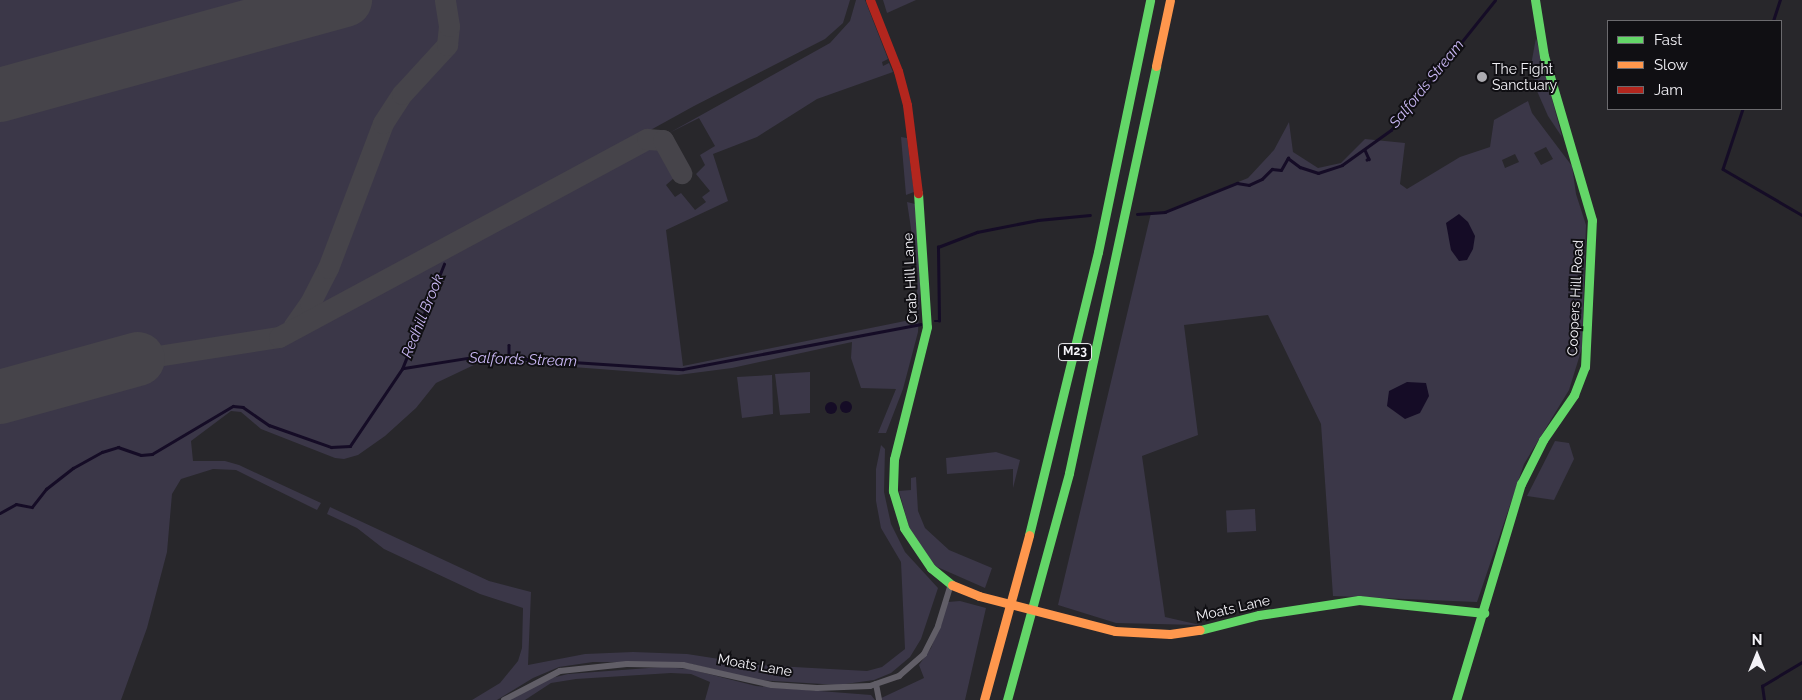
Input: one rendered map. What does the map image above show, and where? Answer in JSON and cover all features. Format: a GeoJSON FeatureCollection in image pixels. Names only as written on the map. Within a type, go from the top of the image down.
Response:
{"type":"FeatureCollection","features":[{"type":"Feature","properties":{"kind":"main road","name":"Crab Hill Lane"},"geometry":{"type":"LineString","coordinates":[[870,0],[898,71],[907,105],[923,232],[928,308],[927,327],[894,459],[894,491],[898,514],[914,546],[931,568],[951,584],[963,590]]}},
{"type":"Feature","properties":{"kind":"main road","name":"M23"},"geometry":{"type":"LineString","coordinates":[[984,700],[1048,464],[1098,252],[1150,0]]}},
{"type":"Feature","properties":{"kind":"main road","name":"M23"},"geometry":{"type":"LineString","coordinates":[[1007,700],[1071,464],[1170,0]]}},
{"type":"Feature","properties":{"kind":"main road","name":"Coopers Hill Road"},"geometry":{"type":"LineString","coordinates":[[1456,700],[1484,613],[1521,484],[1543,440],[1574,395],[1584,366],[1588,324],[1592,220],[1544,56],[1535,0]]}},
{"type":"Feature","properties":{"kind":"main road","name":"Moats Lane"},"geometry":{"type":"LineString","coordinates":[[963,590],[988,599],[1115,631],[1170,634],[1211,629],[1301,607],[1358,600],[1484,613]]}},
{"type":"Feature","properties":{"kind":"street","name":"Moats Lane"},"geometry":{"type":"LineString","coordinates":[[504,700],[560,671],[618,665],[683,665],[772,685],[817,688],[876,684],[903,673],[924,654],[938,626],[951,584]]}},
{"type":"Feature","properties":{"kind":"street"},"geometry":{"type":"LineString","coordinates":[[876,684],[879,700]]}},
{"type":"Feature","properties":{"kind":"shaded area"},"geometry":{"type":"Polygon","coordinates":[[[0,0],[440,0],[443,40],[392,97],[362,155],[321,271],[300,310],[283,330],[186,347],[144,350],[0,388],[0,0]]]}},
{"type":"Feature","properties":{"kind":"shaded area"},"geometry":{"type":"Polygon","coordinates":[[[452,0],[850,0],[843,23],[825,39],[694,106],[330,307],[320,308],[319,299],[335,265],[386,129],[407,96],[446,56],[453,44],[452,0]]]}},
{"type":"Feature","properties":{"kind":"shaded area"},"geometry":{"type":"Polygon","coordinates":[[[856,0],[865,0],[888,59],[882,62],[883,66],[889,63],[893,72],[817,99],[757,137],[713,154],[728,201],[666,230],[683,366],[915,319],[918,275],[907,202],[915,204],[922,252],[918,332],[903,389],[886,433],[878,433],[896,389],[861,388],[851,358],[852,342],[732,368],[678,375],[520,363],[476,364],[436,383],[416,408],[385,436],[358,455],[344,459],[335,458],[261,429],[241,412],[231,411],[191,441],[193,461],[225,461],[239,465],[321,503],[317,510],[236,470],[213,469],[181,479],[172,494],[167,552],[147,628],[121,700],[0,700],[0,406],[168,359],[285,342],[651,143],[654,143],[674,178],[666,185],[675,197],[681,193],[695,210],[706,202],[702,197],[710,191],[696,174],[705,165],[700,155],[715,146],[699,118],[669,133],[830,43],[850,21],[856,0]]]}},
{"type":"Feature","properties":{"kind":"shaded area"},"geometry":{"type":"Polygon","coordinates":[[[883,0],[916,0],[887,13],[883,0]]]}},
{"type":"Feature","properties":{"kind":"shaded area"},"geometry":{"type":"Polygon","coordinates":[[[1536,38],[1562,137],[1548,116],[1537,91],[1531,65],[1536,38]]]}},
{"type":"Feature","properties":{"kind":"shaded area"},"geometry":{"type":"Polygon","coordinates":[[[1528,101],[1532,113],[1572,166],[1576,194],[1586,225],[1582,348],[1569,390],[1524,464],[1477,602],[1333,596],[1321,424],[1268,315],[1184,325],[1198,435],[1142,456],[1165,617],[1200,625],[1116,623],[1058,605],[1151,213],[1165,212],[1248,178],[1274,150],[1289,122],[1293,152],[1318,168],[1341,163],[1365,139],[1405,143],[1400,184],[1407,189],[1460,157],[1490,147],[1494,120],[1528,101]],[[1546,147],[1534,153],[1541,165],[1553,159],[1546,147]],[[1515,154],[1502,160],[1505,168],[1519,162],[1515,154]]]}},
{"type":"Feature","properties":{"kind":"shaded area"},"geometry":{"type":"Polygon","coordinates":[[[901,137],[907,138],[914,192],[906,195],[901,137]]]}},
{"type":"Feature","properties":{"kind":"shaded area"},"geometry":{"type":"Polygon","coordinates":[[[1459,214],[1468,222],[1475,236],[1473,249],[1467,260],[1459,261],[1451,250],[1446,223],[1459,214]]]}},
{"type":"Feature","properties":{"kind":"shaded area"},"geometry":{"type":"Polygon","coordinates":[[[810,372],[810,413],[780,415],[775,374],[810,372]]]}},
{"type":"Feature","properties":{"kind":"shaded area"},"geometry":{"type":"Polygon","coordinates":[[[772,375],[773,414],[742,418],[737,377],[772,375]]]}},
{"type":"Feature","properties":{"kind":"shaded area"},"geometry":{"type":"Polygon","coordinates":[[[1407,382],[1426,383],[1429,396],[1420,413],[1405,419],[1387,406],[1389,391],[1407,382]]]}},
{"type":"Feature","properties":{"kind":"shaded area"},"geometry":{"type":"Polygon","coordinates":[[[844,401],[848,401],[852,407],[848,413],[844,413],[840,409],[840,405],[844,401]]]}},
{"type":"Feature","properties":{"kind":"shaded area"},"geometry":{"type":"Polygon","coordinates":[[[829,402],[833,402],[837,408],[833,414],[829,414],[825,410],[825,406],[829,402]]]}},
{"type":"Feature","properties":{"kind":"shaded area"},"geometry":{"type":"Polygon","coordinates":[[[1555,441],[1569,443],[1574,459],[1554,500],[1527,496],[1555,441]]]}},
{"type":"Feature","properties":{"kind":"shaded area"},"geometry":{"type":"Polygon","coordinates":[[[881,445],[885,449],[884,492],[891,524],[905,552],[938,588],[921,639],[910,657],[891,673],[874,680],[838,685],[759,680],[687,663],[593,662],[559,667],[533,678],[497,700],[472,700],[500,683],[518,661],[522,648],[523,608],[480,594],[384,549],[357,528],[327,514],[330,507],[489,581],[531,592],[528,665],[585,654],[633,652],[687,654],[758,665],[867,671],[882,667],[905,649],[901,562],[881,528],[876,501],[876,469],[881,445]]]}},
{"type":"Feature","properties":{"kind":"shaded area"},"geometry":{"type":"Polygon","coordinates":[[[996,452],[1020,460],[1013,488],[1013,469],[947,474],[946,458],[996,452]]]}},
{"type":"Feature","properties":{"kind":"shaded area"},"geometry":{"type":"Polygon","coordinates":[[[916,477],[918,511],[925,528],[949,550],[992,568],[985,588],[935,566],[910,531],[899,491],[911,490],[911,478],[916,477]]]}},
{"type":"Feature","properties":{"kind":"shaded area"},"geometry":{"type":"Polygon","coordinates":[[[1255,509],[1256,531],[1227,532],[1226,511],[1255,509]]]}},
{"type":"Feature","properties":{"kind":"shaded area"},"geometry":{"type":"Polygon","coordinates":[[[960,601],[986,608],[965,700],[877,700],[924,678],[919,665],[931,648],[948,602],[960,601]]]}},
{"type":"Feature","properties":{"kind":"shaded area"},"geometry":{"type":"Polygon","coordinates":[[[662,667],[689,669],[756,686],[871,695],[875,700],[705,700],[710,682],[691,674],[671,673],[576,679],[551,683],[525,700],[510,700],[543,680],[568,674],[662,667]]]}},
{"type":"Feature","properties":{"kind":"waterway","name":"Salfords Stream"},"geometry":{"type":"LineString","coordinates":[[1137,214],[1165,212],[1237,183],[1249,185],[1262,179],[1272,169],[1281,170],[1288,158],[1300,167],[1318,173],[1342,165],[1391,130],[1495,0]]}},
{"type":"Feature","properties":{"kind":"waterway"},"geometry":{"type":"LineString","coordinates":[[1773,20],[1780,0]]}},
{"type":"Feature","properties":{"kind":"waterway"},"geometry":{"type":"LineString","coordinates":[[1743,110],[1723,169],[1802,215]]}},
{"type":"Feature","properties":{"kind":"waterway"},"geometry":{"type":"LineString","coordinates":[[1365,150],[1369,159],[1367,160]]}},
{"type":"Feature","properties":{"kind":"waterway","name":"Salfords Stream"},"geometry":{"type":"LineString","coordinates":[[935,321],[939,321],[938,247],[977,232],[1038,220],[1090,215]]}},
{"type":"Feature","properties":{"kind":"waterway","name":"Salfords Stream"},"geometry":{"type":"LineString","coordinates":[[0,513],[16,504],[32,507],[46,489],[73,468],[102,452],[118,447],[141,455],[152,454],[233,406],[243,407],[269,425],[331,447],[350,446],[402,369],[444,264]]}},
{"type":"Feature","properties":{"kind":"waterway","name":"Salfords Stream"},"geometry":{"type":"LineString","coordinates":[[404,368],[480,356],[683,369],[921,324]]}},
{"type":"Feature","properties":{"kind":"waterway","name":"Redhill Brook"},"geometry":{"type":"LineString","coordinates":[[509,345],[509,356]]}},
{"type":"Feature","properties":{"kind":"waterway"},"geometry":{"type":"LineString","coordinates":[[1764,700],[1762,686],[1802,662]]}},
{"type":"Feature","properties":{"kind":"taxiway"},"geometry":{"type":"LineString","coordinates":[[293,327],[310,303],[328,268],[383,123],[402,94],[447,45],[449,26],[445,0]]}},
{"type":"Feature","properties":{"kind":"taxiway"},"geometry":{"type":"LineString","coordinates":[[138,359],[279,337],[647,139],[663,140],[681,173]]}},
{"type":"Feature","properties":{"kind":"runway"},"geometry":{"type":"LineString","coordinates":[[0,95],[345,0]]}},
{"type":"Feature","properties":{"kind":"runway"},"geometry":{"type":"LineString","coordinates":[[0,397],[138,359]]}},
{"type":"Feature","properties":{"kind":"traffic: fast"},"geometry":{"type":"LineString","coordinates":[[1029,535],[1098,252],[1150,0]]}},
{"type":"Feature","properties":{"kind":"traffic: fast"},"geometry":{"type":"LineString","coordinates":[[1456,700],[1521,484],[1543,440],[1574,395],[1585,367],[1592,220],[1544,56],[1535,0]]}},
{"type":"Feature","properties":{"kind":"traffic: fast"},"geometry":{"type":"LineString","coordinates":[[1007,700],[1069,473],[1156,66]]}},
{"type":"Feature","properties":{"kind":"traffic: fast"},"geometry":{"type":"LineString","coordinates":[[918,193],[927,327],[894,459],[893,491],[904,528],[931,568],[952,585]]}},
{"type":"Feature","properties":{"kind":"traffic: fast"},"geometry":{"type":"LineString","coordinates":[[1200,630],[1259,615],[1359,600],[1484,613]]}},
{"type":"Feature","properties":{"kind":"traffic: slow"},"geometry":{"type":"LineString","coordinates":[[1156,66],[1170,0]]}},
{"type":"Feature","properties":{"kind":"traffic: slow"},"geometry":{"type":"LineString","coordinates":[[984,700],[1029,535]]}},
{"type":"Feature","properties":{"kind":"traffic: slow"},"geometry":{"type":"LineString","coordinates":[[952,585],[979,596],[1115,631],[1170,634],[1200,630]]}},
{"type":"Feature","properties":{"kind":"traffic: jam"},"geometry":{"type":"LineString","coordinates":[[870,0],[898,71],[907,105],[918,193]]}},
{"type":"Feature","properties":{"kind":"place","name":"The Fight Sanctuary"},"geometry":{"type":"Point","coordinates":[1482,77]}}]}
